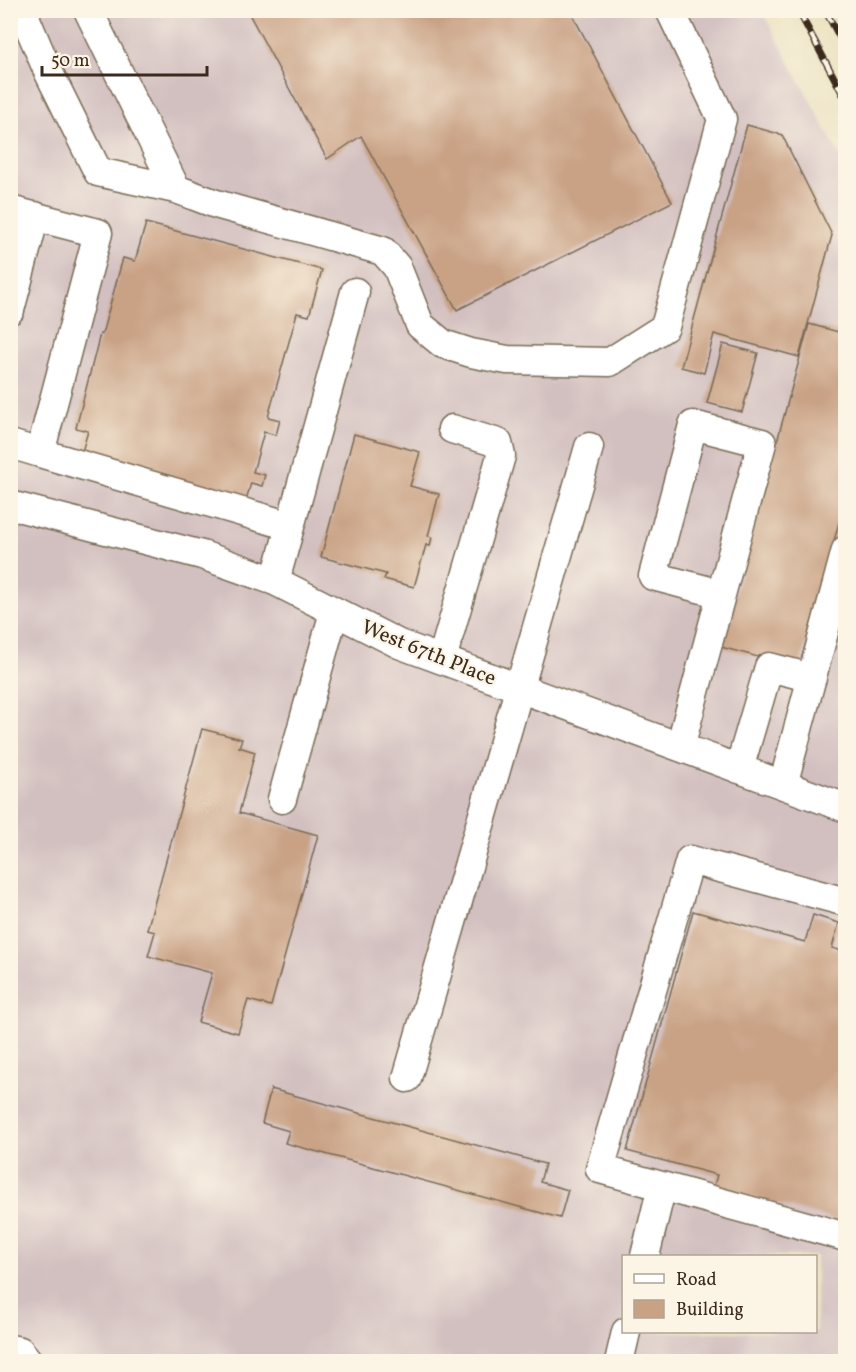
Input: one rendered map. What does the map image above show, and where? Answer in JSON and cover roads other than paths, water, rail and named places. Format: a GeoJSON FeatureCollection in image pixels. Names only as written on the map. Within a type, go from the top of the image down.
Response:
{"type":"FeatureCollection","features":[{"type":"Feature","properties":{"kind":"street"},"geometry":{"type":"LineString","coordinates":[[27,10],[25,17],[47,69],[98,172],[176,189],[216,204],[383,251],[397,267],[420,325],[443,344],[507,360],[610,362],[665,327],[722,119],[670,10]]}},
{"type":"Feature","properties":{"kind":"street"},"geometry":{"type":"LineString","coordinates":[[88,10],[176,189]]}},
{"type":"Feature","properties":{"kind":"street"},"geometry":{"type":"LineString","coordinates":[[10,310],[23,213],[98,233],[39,453]]}},
{"type":"Feature","properties":{"kind":"street"},"geometry":{"type":"LineString","coordinates":[[275,581],[355,291]]}},
{"type":"Feature","properties":{"kind":"street"},"geometry":{"type":"LineString","coordinates":[[680,747],[762,443],[693,425],[653,576],[721,594]]}},
{"type":"Feature","properties":{"kind":"street"},"geometry":{"type":"LineString","coordinates":[[442,659],[501,456],[498,443],[452,429]]}},
{"type":"Feature","properties":{"kind":"street"},"geometry":{"type":"LineString","coordinates":[[10,444],[290,526]]}},
{"type":"Feature","properties":{"kind":"street"},"geometry":{"type":"LineString","coordinates":[[407,1078],[589,447]]}},
{"type":"Feature","properties":{"kind":"street","name":"West 67th Place"},"geometry":{"type":"LineString","coordinates":[[10,505],[202,555],[275,581],[399,644],[783,785],[843,801]]}},
{"type":"Feature","properties":{"kind":"street"},"geometry":{"type":"LineString","coordinates":[[783,785],[846,550]]}},
{"type":"Feature","properties":{"kind":"street"},"geometry":{"type":"LineString","coordinates":[[282,799],[334,612]]}},
{"type":"Feature","properties":{"kind":"street"},"geometry":{"type":"LineString","coordinates":[[740,769],[769,667],[812,678]]}},
{"type":"Feature","properties":{"kind":"street"},"geometry":{"type":"LineString","coordinates":[[846,902],[690,860],[600,1169],[846,1237]]}},
{"type":"Feature","properties":{"kind":"street"},"geometry":{"type":"LineString","coordinates":[[645,1255],[662,1186]]}},
{"type":"Feature","properties":{"kind":"street"},"geometry":{"type":"LineString","coordinates":[[619,1362],[626,1333]]}},
{"type":"Feature","properties":{"kind":"street"},"geometry":{"type":"LineString","coordinates":[[10,1348],[20,1351],[29,1362]]}},
{"type":"Feature","properties":{"kind":"railway"},"geometry":{"type":"LineString","coordinates":[[798,10],[846,100]]}},
{"type":"Feature","properties":{"kind":"railway"},"geometry":{"type":"LineString","coordinates":[[825,10],[846,49]]}}]}
